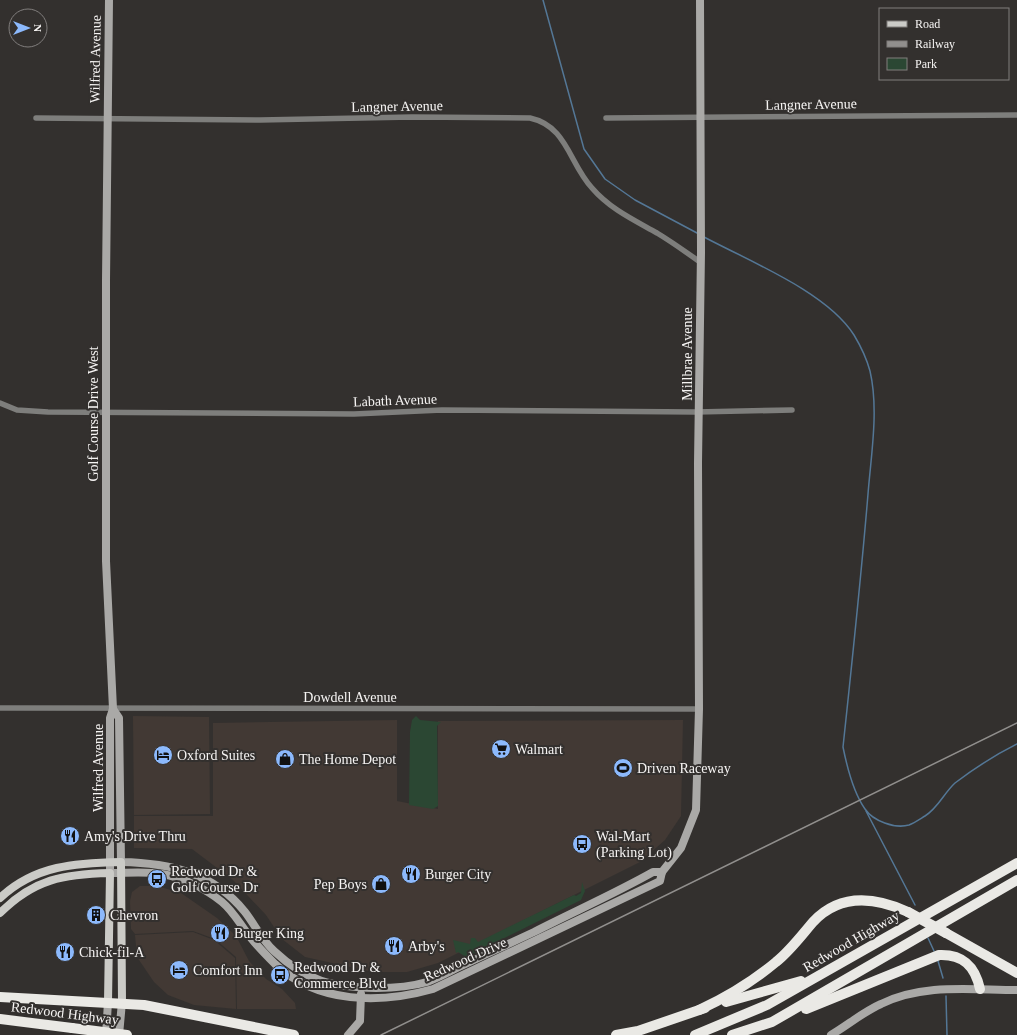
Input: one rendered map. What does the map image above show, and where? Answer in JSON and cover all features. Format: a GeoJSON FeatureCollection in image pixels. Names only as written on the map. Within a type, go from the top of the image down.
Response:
{"type":"FeatureCollection","features":[{"type":"Feature","properties":{"kind":"highway","name":"Redwood Highway"},"geometry":{"type":"LineString","coordinates":[[695,1035],[761,1008],[1017,863]]}},
{"type":"Feature","properties":{"kind":"highway","name":"Redwood Highway"},"geometry":{"type":"LineString","coordinates":[[732,1035],[772,1022],[1017,880]]}},
{"type":"Feature","properties":{"kind":"highway"},"geometry":{"type":"LineString","coordinates":[[699,1010],[732,995],[777,962],[820,916],[834,906],[845,902],[867,900],[890,904],[946,932],[1017,973]]}},
{"type":"Feature","properties":{"kind":"highway"},"geometry":{"type":"LineString","coordinates":[[772,1022],[939,955],[956,957],[972,967],[977,977],[980,989]]}},
{"type":"Feature","properties":{"kind":"highway"},"geometry":{"type":"LineString","coordinates":[[616,1035],[638,1030],[699,1010],[815,978]]}},
{"type":"Feature","properties":{"kind":"highway"},"geometry":{"type":"LineString","coordinates":[[0,997],[122,1002],[294,1035]]}},
{"type":"Feature","properties":{"kind":"highway","name":"Redwood Highway"},"geometry":{"type":"LineString","coordinates":[[0,1019],[127,1035]]}},
{"type":"Feature","properties":{"kind":"main road","name":"Redwood Drive"},"geometry":{"type":"LineString","coordinates":[[0,898],[10,889],[34,874],[68,865],[121,862]]}},
{"type":"Feature","properties":{"kind":"main road","name":"Wilfred Avenue"},"geometry":{"type":"LineString","coordinates":[[121,862],[122,1002]]}},
{"type":"Feature","properties":{"kind":"main road","name":"Redwood Drive"},"geometry":{"type":"LineString","coordinates":[[0,913],[14,899],[26,891],[47,881],[80,874],[110,873]]}},
{"type":"Feature","properties":{"kind":"main road"},"geometry":{"type":"LineString","coordinates":[[108,1002],[110,873]]}},
{"type":"Feature","properties":{"kind":"street","name":"Wilfred Avenue"},"geometry":{"type":"LineString","coordinates":[[107,118],[109,0]]}},
{"type":"Feature","properties":{"kind":"street","name":"Millbrae Avenue"},"geometry":{"type":"LineString","coordinates":[[699,708],[698,463],[700,412],[701,252],[700,0]]}},
{"type":"Feature","properties":{"kind":"street","name":"Langner Avenue"},"geometry":{"type":"LineString","coordinates":[[606,118],[1017,115]]}},
{"type":"Feature","properties":{"kind":"street","name":"Langner Avenue"},"geometry":{"type":"LineString","coordinates":[[36,118],[260,120],[412,117],[530,118],[541,120],[558,132],[578,170],[592,188],[609,205],[700,262]]}},
{"type":"Feature","properties":{"kind":"street","name":"Golf Course Drive West"},"geometry":{"type":"LineString","coordinates":[[107,118],[106,561],[113,709]]}},
{"type":"Feature","properties":{"kind":"street","name":"Labath Avenue"},"geometry":{"type":"LineString","coordinates":[[0,402],[17,410],[28,412],[106,411],[354,414],[442,410],[700,412],[792,410]]}},
{"type":"Feature","properties":{"kind":"street","name":"Dowdell Avenue"},"geometry":{"type":"LineString","coordinates":[[0,708],[699,708]]}},
{"type":"Feature","properties":{"kind":"street","name":"Redwood Drive"},"geometry":{"type":"LineString","coordinates":[[110,873],[162,874],[202,889],[222,902],[251,938],[276,965],[303,984],[332,995],[361,999],[402,996],[433,989],[660,881],[662,872],[681,848],[696,810],[699,708]]}},
{"type":"Feature","properties":{"kind":"street","name":"Wilfred Avenue"},"geometry":{"type":"LineString","coordinates":[[113,709],[119,718],[121,862]]}},
{"type":"Feature","properties":{"kind":"street","name":"Wilfred Avenue"},"geometry":{"type":"LineString","coordinates":[[110,873],[110,718],[113,709]]}},
{"type":"Feature","properties":{"kind":"street","name":"Redwood Drive"},"geometry":{"type":"LineString","coordinates":[[121,862],[152,863],[174,867],[207,881],[236,902],[273,950],[289,964],[307,975],[330,984],[361,987],[409,986],[427,982],[491,953],[653,872],[662,872]]}},
{"type":"Feature","properties":{"kind":"street"},"geometry":{"type":"LineString","coordinates":[[202,889],[207,881]]}},
{"type":"Feature","properties":{"kind":"street"},"geometry":{"type":"LineString","coordinates":[[251,938],[258,932]]}},
{"type":"Feature","properties":{"kind":"street"},"geometry":{"type":"LineString","coordinates":[[303,984],[307,975]]}},
{"type":"Feature","properties":{"kind":"street"},"geometry":{"type":"LineString","coordinates":[[348,1035],[360,1021],[361,987]]}},
{"type":"Feature","properties":{"kind":"street"},"geometry":{"type":"LineString","coordinates":[[831,1035],[881,1004],[898,997],[940,989],[960,988],[1017,990]]}},
{"type":"Feature","properties":{"kind":"street"},"geometry":{"type":"LineString","coordinates":[[106,1035],[108,1002]]}},
{"type":"Feature","properties":{"kind":"street"},"geometry":{"type":"LineString","coordinates":[[119,1035],[122,1002]]}},
{"type":"Feature","properties":{"kind":"shaded area"},"geometry":{"type":"Polygon","coordinates":[[[133,716],[209,717],[210,814],[134,815],[133,716]]]}},
{"type":"Feature","properties":{"kind":"shaded area"},"geometry":{"type":"Polygon","coordinates":[[[397,720],[397,801],[438,809],[438,721],[683,720],[681,816],[665,840],[640,862],[438,963],[407,972],[373,972],[305,957],[282,939],[266,915],[233,880],[192,849],[134,848],[134,816],[213,816],[213,723],[397,720]]]}},
{"type":"Feature","properties":{"kind":"shaded area"},"geometry":{"type":"Polygon","coordinates":[[[140,886],[157,886],[181,893],[217,918],[236,936],[249,961],[266,979],[282,989],[295,1003],[296,1009],[237,1009],[236,957],[215,939],[193,931],[135,934],[131,929],[130,901],[132,892],[140,886]]]}},
{"type":"Feature","properties":{"kind":"shaded area"},"geometry":{"type":"Polygon","coordinates":[[[193,932],[214,940],[235,958],[236,1009],[194,1005],[168,995],[154,982],[137,957],[135,935],[193,932]]]}},
{"type":"Feature","properties":{"kind":"green space"},"geometry":{"type":"Polygon","coordinates":[[[416,716],[420,720],[441,722],[437,726],[438,806],[433,809],[409,805],[410,732],[412,720],[416,716]]]}},
{"type":"Feature","properties":{"kind":"green space"},"geometry":{"type":"Polygon","coordinates":[[[582,882],[585,891],[581,900],[466,957],[458,952],[456,953],[453,940],[470,944],[471,938],[475,938],[478,942],[574,895],[576,896],[581,893],[582,882]]]}},
{"type":"Feature","properties":{"kind":"waterway"},"geometry":{"type":"LineString","coordinates":[[543,0],[584,149],[605,179],[635,200],[697,233]]}},
{"type":"Feature","properties":{"kind":"waterway"},"geometry":{"type":"LineString","coordinates":[[704,237],[786,279],[807,291],[826,305],[842,319],[854,335],[870,371],[874,401],[874,432],[843,747],[851,779],[857,795],[865,809],[873,817],[885,823],[897,826],[909,825],[930,813],[955,783],[985,762],[1017,744]]}},
{"type":"Feature","properties":{"kind":"waterway"},"geometry":{"type":"LineString","coordinates":[[866,811],[915,905]]}},
{"type":"Feature","properties":{"kind":"waterway"},"geometry":{"type":"LineString","coordinates":[[928,938],[934,951]]}},
{"type":"Feature","properties":{"kind":"waterway"},"geometry":{"type":"LineString","coordinates":[[938,961],[943,978]]}},
{"type":"Feature","properties":{"kind":"waterway"},"geometry":{"type":"LineString","coordinates":[[946,996],[947,1035]]}},
{"type":"Feature","properties":{"kind":"railway"},"geometry":{"type":"LineString","coordinates":[[381,1035],[1017,723]]}},
{"type":"Feature","properties":{"kind":"place","name":"Walmart"},"geometry":{"type":"Point","coordinates":[501,749]}},
{"type":"Feature","properties":{"kind":"place","name":"Oxford Suites"},"geometry":{"type":"Point","coordinates":[163,755]}},
{"type":"Feature","properties":{"kind":"place","name":"The Home Depot"},"geometry":{"type":"Point","coordinates":[285,759]}},
{"type":"Feature","properties":{"kind":"place","name":"Driven Raceway"},"geometry":{"type":"Point","coordinates":[623,768]}},
{"type":"Feature","properties":{"kind":"place","name":"Amy's Drive Thru"},"geometry":{"type":"Point","coordinates":[70,836]}},
{"type":"Feature","properties":{"kind":"place","name":"Wal-Mart (Parking Lot)"},"geometry":{"type":"Point","coordinates":[582,844]}},
{"type":"Feature","properties":{"kind":"place","name":"Burger City"},"geometry":{"type":"Point","coordinates":[411,874]}},
{"type":"Feature","properties":{"kind":"place","name":"Redwood Dr & Golf Course Dr"},"geometry":{"type":"Point","coordinates":[157,879]}},
{"type":"Feature","properties":{"kind":"place","name":"Pep Boys"},"geometry":{"type":"Point","coordinates":[381,884]}},
{"type":"Feature","properties":{"kind":"place","name":"Chevron"},"geometry":{"type":"Point","coordinates":[96,915]}},
{"type":"Feature","properties":{"kind":"place","name":"Burger King"},"geometry":{"type":"Point","coordinates":[220,933]}},
{"type":"Feature","properties":{"kind":"place","name":"Arby's"},"geometry":{"type":"Point","coordinates":[394,946]}},
{"type":"Feature","properties":{"kind":"place","name":"Chick-fil-A"},"geometry":{"type":"Point","coordinates":[65,952]}},
{"type":"Feature","properties":{"kind":"place","name":"Comfort Inn"},"geometry":{"type":"Point","coordinates":[179,970]}},
{"type":"Feature","properties":{"kind":"place","name":"Redwood Dr & Commerce Blvd"},"geometry":{"type":"Point","coordinates":[280,975]}}]}
